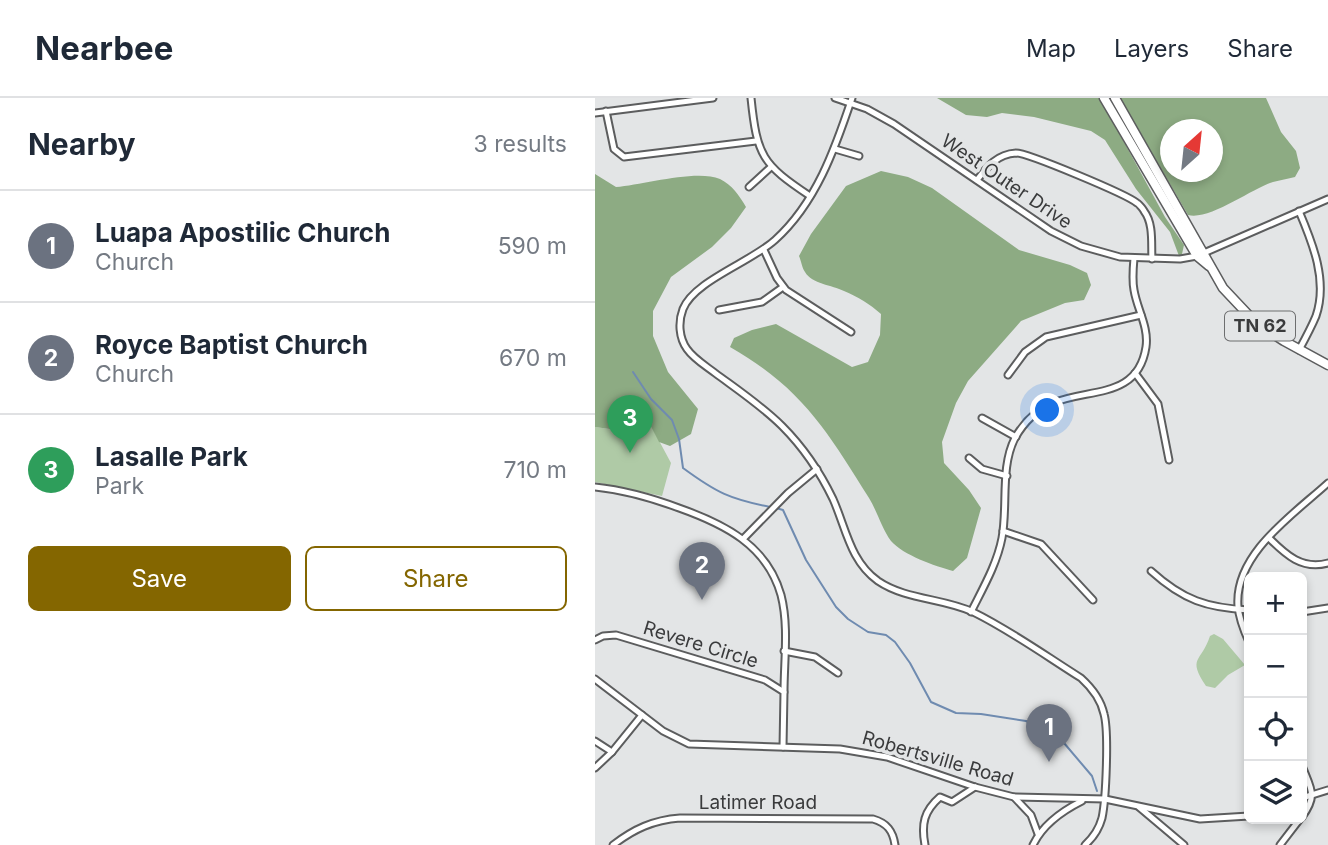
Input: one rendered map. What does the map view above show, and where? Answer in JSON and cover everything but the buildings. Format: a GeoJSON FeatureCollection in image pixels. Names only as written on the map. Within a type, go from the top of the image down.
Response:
{"type":"FeatureCollection","features":[{"type":"Feature","properties":{"kind":"highway"},"geometry":{"type":"LineString","coordinates":[[1104,98],[1201,254]]}},
{"type":"Feature","properties":{"kind":"highway"},"geometry":{"type":"LineString","coordinates":[[1115,98],[1201,254]]}},
{"type":"Feature","properties":{"kind":"highway","name":"TN 62"},"geometry":{"type":"LineString","coordinates":[[1201,254],[1223,288],[1244,313],[1269,332],[1328,365]]}},
{"type":"Feature","properties":{"kind":"street"},"geometry":{"type":"LineString","coordinates":[[595,113],[713,98]]}},
{"type":"Feature","properties":{"kind":"street"},"geometry":{"type":"LineString","coordinates":[[751,98],[756,141],[771,167],[810,196]]}},
{"type":"Feature","properties":{"kind":"street","name":"West Outer Drive"},"geometry":{"type":"LineString","coordinates":[[835,98],[851,100],[894,124],[1068,241],[1105,254],[1151,259],[1201,254],[1328,199]]}},
{"type":"Feature","properties":{"kind":"street"},"geometry":{"type":"LineString","coordinates":[[851,100],[835,149],[810,196],[787,228],[764,250],[700,288],[690,297],[681,320],[683,341],[693,356],[781,425],[817,470],[834,502],[855,556],[875,579],[898,591],[942,601],[971,612],[1081,678],[1093,690],[1100,701],[1105,719],[1105,799],[1096,834],[1086,845]]}},
{"type":"Feature","properties":{"kind":"street"},"geometry":{"type":"LineString","coordinates":[[607,111],[614,149],[624,157],[756,141]]}},
{"type":"Feature","properties":{"kind":"street"},"geometry":{"type":"LineString","coordinates":[[835,149],[859,156]]}},
{"type":"Feature","properties":{"kind":"street"},"geometry":{"type":"LineString","coordinates":[[977,180],[995,160],[1019,153],[1114,191],[1136,202],[1147,214],[1151,259]]}},
{"type":"Feature","properties":{"kind":"street"},"geometry":{"type":"LineString","coordinates":[[749,187],[771,167]]}},
{"type":"Feature","properties":{"kind":"street"},"geometry":{"type":"LineString","coordinates":[[1299,350],[1316,316],[1321,299],[1319,265],[1300,211]]}},
{"type":"Feature","properties":{"kind":"street"},"geometry":{"type":"LineString","coordinates":[[764,250],[783,287],[851,332]]}},
{"type":"Feature","properties":{"kind":"street"},"geometry":{"type":"LineString","coordinates":[[971,612],[993,566],[1003,531],[1009,457],[1026,421],[1041,409],[1061,400],[1114,389],[1135,373],[1146,347],[1146,332],[1134,290],[1133,258]]}},
{"type":"Feature","properties":{"kind":"street"},"geometry":{"type":"LineString","coordinates":[[719,310],[762,302],[783,287]]}},
{"type":"Feature","properties":{"kind":"street"},"geometry":{"type":"LineString","coordinates":[[1008,375],[1025,352],[1046,337],[1141,315]]}},
{"type":"Feature","properties":{"kind":"street"},"geometry":{"type":"LineString","coordinates":[[1135,373],[1158,404],[1169,460]]}},
{"type":"Feature","properties":{"kind":"street"},"geometry":{"type":"LineString","coordinates":[[982,418],[1016,438]]}},
{"type":"Feature","properties":{"kind":"street"},"geometry":{"type":"LineString","coordinates":[[969,458],[982,469],[1007,477]]}},
{"type":"Feature","properties":{"kind":"street"},"geometry":{"type":"LineString","coordinates":[[744,538],[788,493],[817,470]]}},
{"type":"Feature","properties":{"kind":"street"},"geometry":{"type":"LineString","coordinates":[[1247,635],[1238,609],[1239,588],[1245,568],[1251,557],[1269,538],[1328,483]]}},
{"type":"Feature","properties":{"kind":"street"},"geometry":{"type":"LineString","coordinates":[[595,487],[667,504],[723,525],[744,538],[762,558],[781,594],[785,617],[783,747]]}},
{"type":"Feature","properties":{"kind":"street"},"geometry":{"type":"LineString","coordinates":[[1003,531],[1030,538],[1041,544],[1093,600]]}},
{"type":"Feature","properties":{"kind":"street"},"geometry":{"type":"LineString","coordinates":[[1269,538],[1294,560],[1309,564],[1328,562]]}},
{"type":"Feature","properties":{"kind":"street"},"geometry":{"type":"LineString","coordinates":[[1151,570],[1195,602],[1244,610]]}},
{"type":"Feature","properties":{"kind":"street"},"geometry":{"type":"LineString","coordinates":[[1307,611],[1328,608]]}},
{"type":"Feature","properties":{"kind":"street","name":"Revere Circle"},"geometry":{"type":"LineString","coordinates":[[595,640],[612,635],[640,641],[758,676],[784,692]]}},
{"type":"Feature","properties":{"kind":"street"},"geometry":{"type":"LineString","coordinates":[[784,651],[815,657],[838,673]]}},
{"type":"Feature","properties":{"kind":"street","name":"Robertsville Road"},"geometry":{"type":"LineString","coordinates":[[595,679],[671,736],[689,744],[861,752],[1014,797],[1105,799],[1200,819],[1244,816]]}},
{"type":"Feature","properties":{"kind":"street"},"geometry":{"type":"LineString","coordinates":[[595,768],[613,752],[642,715]]}},
{"type":"Feature","properties":{"kind":"street"},"geometry":{"type":"LineString","coordinates":[[595,741],[613,752]]}},
{"type":"Feature","properties":{"kind":"street"},"geometry":{"type":"LineString","coordinates":[[1307,779],[1313,794],[1307,808]]}},
{"type":"Feature","properties":{"kind":"street"},"geometry":{"type":"LineString","coordinates":[[925,845],[923,822],[931,806],[940,797],[952,802],[975,787]]}},
{"type":"Feature","properties":{"kind":"street"},"geometry":{"type":"LineString","coordinates":[[1307,796],[1328,790]]}},
{"type":"Feature","properties":{"kind":"street"},"geometry":{"type":"LineString","coordinates":[[1014,797],[1031,815],[1038,834]]}},
{"type":"Feature","properties":{"kind":"street"},"geometry":{"type":"LineString","coordinates":[[1033,845],[1038,834],[1054,818],[1085,799]]}},
{"type":"Feature","properties":{"kind":"street"},"geometry":{"type":"LineString","coordinates":[[1137,805],[1185,845]]}},
{"type":"Feature","properties":{"kind":"street","name":"Latimer Road"},"geometry":{"type":"LineString","coordinates":[[613,845],[643,825],[680,818],[873,819],[883,822],[890,829],[895,845]]}},
{"type":"Feature","properties":{"kind":"street"},"geometry":{"type":"LineString","coordinates":[[1280,845],[1296,824]]}},
{"type":"Feature","properties":{"kind":"green space"},"geometry":{"type":"Polygon","coordinates":[[[937,98],[1100,98],[1165,217],[1184,245],[1182,254],[1179,256],[1170,232],[1136,189],[1105,140],[1091,131],[1034,117],[1002,113],[987,117],[966,115],[937,98]]]}},
{"type":"Feature","properties":{"kind":"green space"},"geometry":{"type":"Polygon","coordinates":[[[1120,98],[1266,98],[1281,132],[1296,151],[1300,168],[1295,177],[1273,182],[1197,216],[1188,215],[1169,182],[1223,182],[1223,119],[1160,119],[1160,167],[1120,98]]]}},
{"type":"Feature","properties":{"kind":"green space"},"geometry":{"type":"Polygon","coordinates":[[[881,171],[908,177],[932,188],[1019,250],[1070,265],[1087,273],[1091,285],[1084,300],[1065,303],[1021,321],[968,381],[956,403],[942,442],[944,463],[969,490],[981,508],[967,558],[953,571],[911,555],[891,541],[869,498],[811,413],[776,378],[730,347],[734,338],[776,324],[852,367],[868,362],[880,335],[881,314],[854,296],[812,279],[804,270],[799,256],[811,234],[846,186],[881,171]]]}},
{"type":"Feature","properties":{"kind":"green space"},"geometry":{"type":"Polygon","coordinates":[[[595,174],[616,187],[710,176],[728,184],[746,207],[731,228],[712,247],[671,277],[653,311],[653,336],[668,372],[698,409],[691,434],[670,446],[659,442],[642,409],[624,431],[595,427],[595,174]]]}},
{"type":"Feature","properties":{"kind":"green space"},"geometry":{"type":"Polygon","coordinates":[[[642,409],[671,463],[662,496],[595,482],[595,427],[624,431],[642,409]]]}},
{"type":"Feature","properties":{"kind":"green space"},"geometry":{"type":"Polygon","coordinates":[[[1214,634],[1223,639],[1244,664],[1215,688],[1206,686],[1197,670],[1198,660],[1210,636],[1214,634]]]}},
{"type":"Feature","properties":{"kind":"waterway"},"geometry":{"type":"LineString","coordinates":[[633,372],[651,399],[672,420],[679,439],[683,468],[724,494],[770,507]]}},
{"type":"Feature","properties":{"kind":"waterway"},"geometry":{"type":"LineString","coordinates":[[776,508],[783,510],[806,560],[836,607],[868,632],[886,635],[895,642],[931,702],[956,713],[1026,721],[1049,732],[1064,743],[1092,776],[1097,791]]}},
{"type":"Feature","properties":{"kind":"place","name":"Lasalle Park"},"geometry":{"type":"Point","coordinates":[630,453]}},
{"type":"Feature","properties":{"kind":"place","name":"Royce Baptist Church"},"geometry":{"type":"Point","coordinates":[702,600]}},
{"type":"Feature","properties":{"kind":"place","name":"Luapa Apostilic Church"},"geometry":{"type":"Point","coordinates":[1049,762]}}]}
